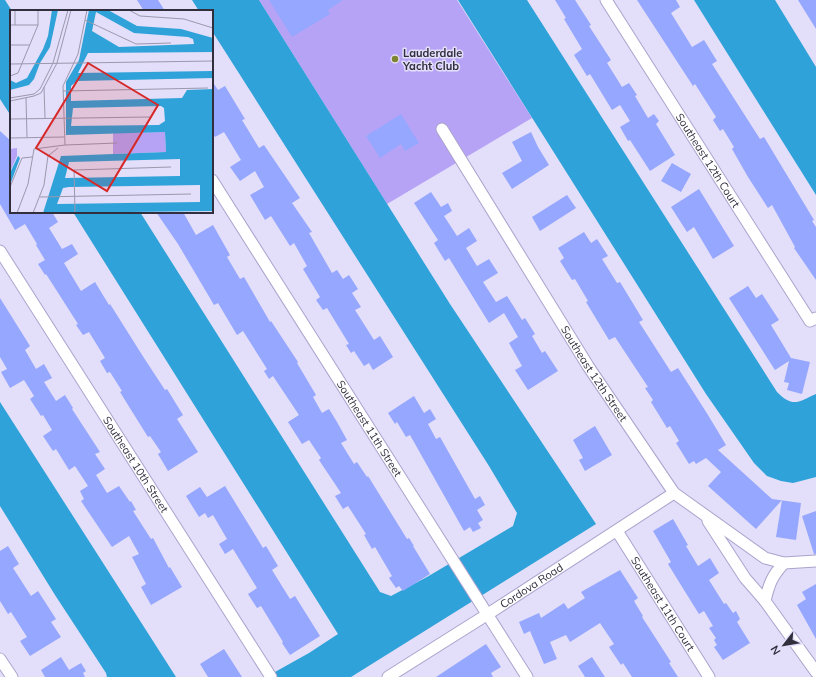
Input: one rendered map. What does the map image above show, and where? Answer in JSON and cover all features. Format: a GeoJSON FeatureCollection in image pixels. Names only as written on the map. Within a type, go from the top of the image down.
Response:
{"type":"FeatureCollection","features":[{"type":"Feature","properties":{"kind":"street","name":"Southeast 12th Court"},"geometry":{"type":"LineString","coordinates":[[606,0],[813,320]]}},
{"type":"Feature","properties":{"kind":"street","name":"Southeast 12th Street"},"geometry":{"type":"LineString","coordinates":[[442,129],[588,366],[674,493],[705,515],[745,578],[765,601],[816,672]]}},
{"type":"Feature","properties":{"kind":"street","name":"Southeast 11th Street"},"geometry":{"type":"LineString","coordinates":[[213,182],[481,602],[527,677]]}},
{"type":"Feature","properties":{"kind":"street","name":"Southeast 10th Street"},"geometry":{"type":"LineString","coordinates":[[0,251],[271,677]]}},
{"type":"Feature","properties":{"kind":"street","name":"Cordova Road"},"geometry":{"type":"LineString","coordinates":[[388,677],[674,493]]}},
{"type":"Feature","properties":{"kind":"street"},"geometry":{"type":"LineString","coordinates":[[705,515],[766,558],[784,563],[816,561]]}},
{"type":"Feature","properties":{"kind":"street","name":"Southeast 11th Court"},"geometry":{"type":"LineString","coordinates":[[617,531],[709,677]]}},
{"type":"Feature","properties":{"kind":"street"},"geometry":{"type":"LineString","coordinates":[[765,601],[769,583],[776,571],[784,563]]}},
{"type":"Feature","properties":{"kind":"street"},"geometry":{"type":"LineString","coordinates":[[0,659],[12,677]]}},
{"type":"Feature","properties":{"kind":"shaded area","name":"Lauderdale Yacht Club"},"geometry":{"type":"Polygon","coordinates":[[[259,0],[457,0],[532,118],[387,204],[259,0]]]}},
{"type":"Feature","properties":{"kind":"water"},"geometry":{"type":"Polygon","coordinates":[[[0,0],[5,0],[11,10],[10,10],[10,114],[0,99],[0,0]]]}},
{"type":"Feature","properties":{"kind":"water"},"geometry":{"type":"Polygon","coordinates":[[[192,0],[259,0],[450,304],[596,524],[351,677],[266,677],[309,653],[338,634],[74,213],[141,213],[380,592],[391,596],[427,577],[513,526],[517,513],[489,466],[213,33],[213,10],[198,10],[192,0]]]}},
{"type":"Feature","properties":{"kind":"water"},"geometry":{"type":"Polygon","coordinates":[[[458,0],[527,0],[777,392],[792,402],[800,401],[816,394],[816,477],[793,483],[781,481],[767,476],[754,463],[706,394],[458,0]]]}},
{"type":"Feature","properties":{"kind":"water"},"geometry":{"type":"Polygon","coordinates":[[[694,0],[775,0],[816,67],[816,195],[694,0]]]}},
{"type":"Feature","properties":{"kind":"water"},"geometry":{"type":"Polygon","coordinates":[[[0,402],[176,677],[107,677],[106,673],[55,595],[0,506],[0,402]]]}},
{"type":"Feature","properties":{"kind":"building"},"geometry":{"type":"Polygon","coordinates":[[[137,0],[158,0],[164,10],[143,10],[137,0]]]}},
{"type":"Feature","properties":{"kind":"building"},"geometry":{"type":"Polygon","coordinates":[[[269,0],[343,0],[328,10],[330,14],[292,37],[269,0]]]}},
{"type":"Feature","properties":{"kind":"building"},"geometry":{"type":"Polygon","coordinates":[[[555,0],[575,0],[591,25],[589,26],[611,60],[607,63],[622,87],[629,83],[637,95],[635,96],[648,118],[654,114],[659,121],[656,124],[675,155],[650,171],[630,140],[628,141],[620,127],[630,121],[620,105],[612,110],[590,74],[587,76],[574,55],[582,49],[564,19],[566,18],[555,0]]]}},
{"type":"Feature","properties":{"kind":"building"},"geometry":{"type":"Polygon","coordinates":[[[637,0],[676,0],[680,7],[671,13],[692,47],[704,40],[717,61],[712,64],[760,139],[764,137],[814,220],[812,221],[816,227],[816,280],[794,248],[795,247],[772,205],[768,208],[748,177],[732,149],[734,147],[723,129],[720,131],[713,120],[716,117],[695,84],[693,86],[637,0]]]}},
{"type":"Feature","properties":{"kind":"building"},"geometry":{"type":"Polygon","coordinates":[[[798,0],[816,0],[816,29],[798,0]]]}},
{"type":"Feature","properties":{"kind":"building"},"geometry":{"type":"Polygon","coordinates":[[[213,82],[218,90],[225,86],[245,119],[242,120],[259,148],[264,145],[300,198],[292,203],[312,232],[309,233],[332,273],[337,270],[343,279],[349,275],[358,289],[352,293],[361,307],[355,310],[374,340],[380,336],[393,357],[373,370],[369,363],[364,366],[354,351],[351,353],[346,345],[349,344],[327,308],[323,310],[316,300],[320,297],[303,269],[307,266],[294,243],[290,246],[271,216],[265,220],[250,195],[264,187],[255,171],[240,181],[230,167],[241,160],[224,132],[215,137],[213,134],[213,82]]]}},
{"type":"Feature","properties":{"kind":"building"},"geometry":{"type":"Polygon","coordinates":[[[401,114],[419,143],[405,151],[401,144],[380,158],[366,136],[401,114]]]}},
{"type":"Feature","properties":{"kind":"building"},"geometry":{"type":"Polygon","coordinates":[[[0,131],[10,140],[10,213],[53,213],[58,222],[49,228],[62,249],[72,244],[78,254],[64,263],[81,291],[95,282],[165,390],[167,389],[183,415],[177,419],[198,452],[168,471],[158,454],[161,452],[150,436],[148,437],[120,392],[122,391],[110,372],[107,373],[100,361],[105,358],[89,332],[83,335],[76,325],[78,324],[38,264],[45,260],[25,224],[15,230],[0,204],[0,131]]]}},
{"type":"Feature","properties":{"kind":"building"},"geometry":{"type":"Polygon","coordinates":[[[531,132],[549,165],[512,189],[502,173],[522,161],[512,142],[531,132]]]}},
{"type":"Feature","properties":{"kind":"building"},"geometry":{"type":"Polygon","coordinates":[[[672,163],[691,174],[681,192],[661,181],[672,163]]]}},
{"type":"Feature","properties":{"kind":"building"},"geometry":{"type":"Polygon","coordinates":[[[699,189],[734,246],[713,259],[694,227],[687,232],[671,207],[699,189]]]}},
{"type":"Feature","properties":{"kind":"building"},"geometry":{"type":"Polygon","coordinates":[[[431,192],[441,207],[448,203],[452,211],[444,216],[457,236],[469,228],[477,241],[466,248],[477,266],[489,259],[498,273],[483,282],[496,302],[507,296],[522,320],[525,318],[535,334],[532,336],[542,353],[545,351],[558,371],[528,390],[515,370],[522,366],[509,343],[518,337],[504,313],[489,323],[449,258],[445,261],[434,243],[438,240],[414,203],[431,192]]]}},
{"type":"Feature","properties":{"kind":"building"},"geometry":{"type":"Polygon","coordinates":[[[567,195],[576,208],[540,231],[532,217],[567,195]]]}},
{"type":"Feature","properties":{"kind":"building"},"geometry":{"type":"Polygon","coordinates":[[[157,213],[184,213],[196,235],[213,225],[230,255],[227,257],[240,279],[244,277],[270,322],[271,321],[298,362],[297,363],[316,395],[313,397],[322,413],[329,409],[347,440],[341,443],[354,464],[357,462],[367,477],[368,476],[407,539],[409,538],[430,574],[403,591],[399,586],[396,588],[389,578],[392,576],[375,547],[372,549],[364,535],[366,534],[348,506],[343,509],[335,496],[341,493],[319,460],[321,458],[309,440],[302,444],[288,422],[299,415],[273,376],[269,379],[264,371],[267,369],[243,331],[237,335],[218,303],[214,305],[178,244],[157,213]]]}},
{"type":"Feature","properties":{"kind":"building"},"geometry":{"type":"Polygon","coordinates":[[[584,232],[591,243],[597,239],[608,256],[602,259],[617,283],[620,282],[643,320],[639,322],[671,372],[678,368],[708,415],[726,445],[718,450],[772,499],[782,500],[756,529],[708,486],[721,472],[706,458],[696,464],[694,461],[689,464],[676,443],[679,441],[670,426],[667,428],[651,402],[653,400],[645,388],[648,387],[615,337],[609,340],[586,302],[588,301],[575,279],[572,280],[560,261],[564,258],[558,248],[584,232]]]}},
{"type":"Feature","properties":{"kind":"building"},"geometry":{"type":"Polygon","coordinates":[[[748,286],[756,298],[762,294],[779,320],[771,325],[791,358],[810,362],[802,394],[787,390],[789,383],[784,382],[789,361],[775,370],[729,298],[748,286]]]}},
{"type":"Feature","properties":{"kind":"building"},"geometry":{"type":"Polygon","coordinates":[[[0,298],[30,346],[25,350],[36,369],[44,364],[52,378],[44,382],[56,401],[65,395],[73,408],[72,409],[100,452],[95,454],[105,469],[96,475],[107,493],[119,486],[130,502],[131,501],[136,510],[133,511],[151,539],[153,538],[169,568],[170,567],[182,587],[151,605],[141,587],[146,584],[132,557],[139,554],[129,536],[112,547],[81,501],[84,499],[80,491],[88,486],[75,466],[69,470],[56,449],[53,451],[43,436],[52,430],[43,415],[41,416],[30,399],[34,396],[24,380],[10,388],[1,372],[7,369],[0,357],[0,298]]]}},
{"type":"Feature","properties":{"kind":"building"},"geometry":{"type":"Polygon","coordinates":[[[414,396],[424,413],[430,409],[436,419],[428,424],[436,439],[440,437],[475,499],[480,496],[485,505],[477,510],[483,520],[478,523],[481,528],[473,532],[470,527],[464,531],[410,435],[406,437],[397,422],[395,424],[388,413],[414,396]]]}},
{"type":"Feature","properties":{"kind":"building"},"geometry":{"type":"Polygon","coordinates":[[[595,426],[612,455],[585,471],[579,460],[583,458],[573,440],[595,426]]]}},
{"type":"Feature","properties":{"kind":"building"},"geometry":{"type":"Polygon","coordinates":[[[225,486],[263,548],[266,546],[278,566],[272,570],[290,599],[295,596],[320,636],[290,655],[261,606],[257,608],[248,594],[257,588],[233,549],[225,554],[219,544],[227,539],[213,515],[208,518],[205,513],[199,517],[186,496],[200,487],[207,497],[225,486]]]}},
{"type":"Feature","properties":{"kind":"building"},"geometry":{"type":"Polygon","coordinates":[[[782,500],[801,503],[796,540],[776,537],[782,500]]]}},
{"type":"Feature","properties":{"kind":"building"},"geometry":{"type":"Polygon","coordinates":[[[816,511],[816,554],[814,554],[802,516],[816,511]]]}},
{"type":"Feature","properties":{"kind":"building"},"geometry":{"type":"Polygon","coordinates":[[[673,519],[688,545],[686,546],[698,566],[710,558],[719,573],[709,580],[724,604],[726,603],[733,613],[736,611],[740,619],[737,622],[750,643],[723,660],[714,647],[717,645],[714,640],[716,638],[709,628],[713,626],[704,611],[699,614],[668,564],[671,562],[653,531],[673,519]]]}},
{"type":"Feature","properties":{"kind":"building"},"geometry":{"type":"Polygon","coordinates":[[[8,546],[19,564],[13,568],[31,596],[38,591],[56,619],[51,622],[61,637],[30,656],[20,641],[27,637],[11,612],[8,614],[0,601],[0,551],[8,546]]]}},
{"type":"Feature","properties":{"kind":"building"},"geometry":{"type":"Polygon","coordinates":[[[620,570],[638,598],[634,601],[643,616],[642,617],[671,662],[669,663],[678,677],[632,677],[623,663],[621,665],[609,647],[614,644],[600,623],[570,642],[566,635],[550,642],[557,659],[544,664],[530,631],[524,634],[519,622],[539,613],[541,618],[564,603],[568,609],[585,598],[581,592],[620,570]]]}},
{"type":"Feature","properties":{"kind":"building"},"geometry":{"type":"Polygon","coordinates":[[[816,584],[816,639],[797,605],[806,599],[802,592],[816,584]]]}},
{"type":"Feature","properties":{"kind":"building"},"geometry":{"type":"Polygon","coordinates":[[[486,644],[501,667],[491,673],[493,677],[436,677],[486,644]]]}},
{"type":"Feature","properties":{"kind":"building"},"geometry":{"type":"Polygon","coordinates":[[[224,649],[242,677],[208,677],[200,664],[224,649]]]}},
{"type":"Feature","properties":{"kind":"building"},"geometry":{"type":"Polygon","coordinates":[[[61,657],[69,670],[81,663],[86,671],[83,673],[85,677],[45,677],[41,670],[61,657]]]}},
{"type":"Feature","properties":{"kind":"building"},"geometry":{"type":"Polygon","coordinates":[[[592,657],[605,677],[585,677],[578,666],[592,657]]]}},
{"type":"Feature","properties":{"kind":"place","name":"Lauderdale Yacht Club"},"geometry":{"type":"Point","coordinates":[395,59]}}]}
